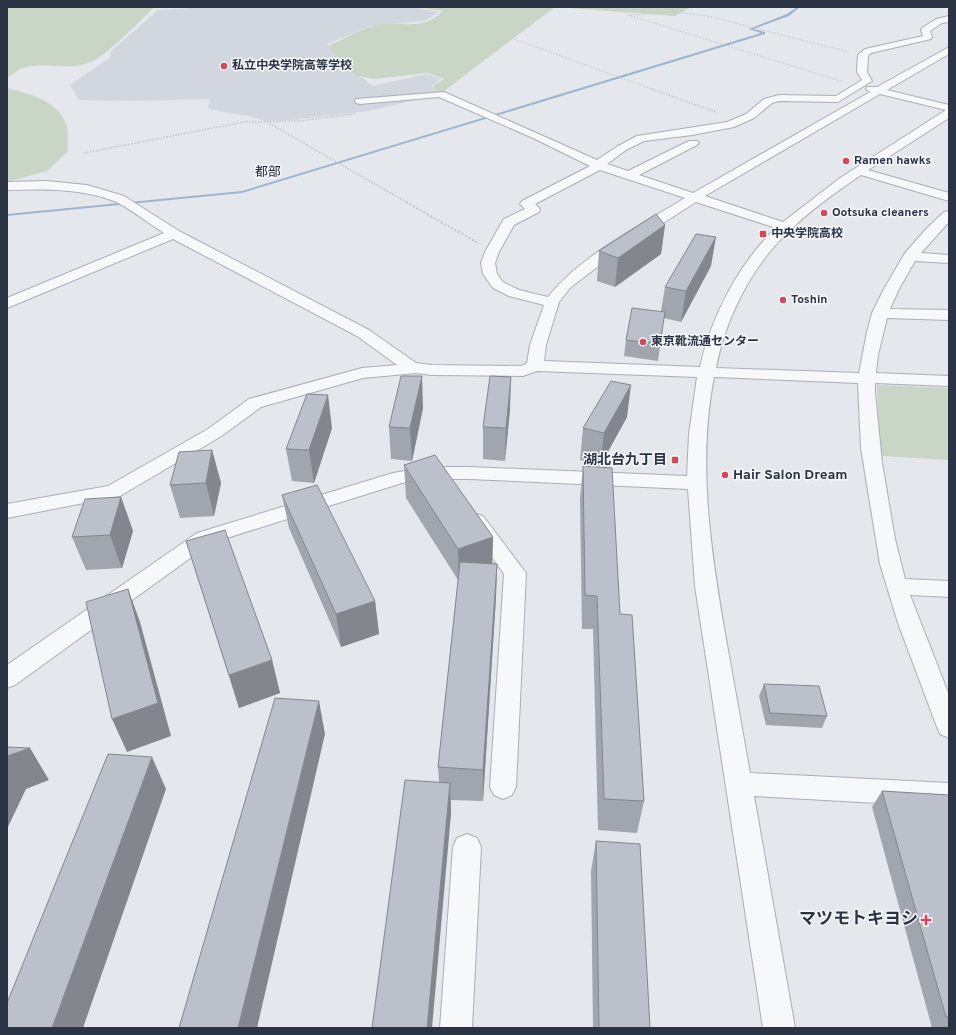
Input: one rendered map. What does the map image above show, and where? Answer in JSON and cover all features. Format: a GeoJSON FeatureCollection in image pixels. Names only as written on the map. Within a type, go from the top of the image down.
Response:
{"type":"FeatureCollection","features":[{"type":"Feature","properties":{"kind":"street"},"geometry":{"type":"LineString","coordinates":[[552,302],[514,293],[498,285],[490,274],[488,263],[492,252],[509,222],[534,209],[526,204],[600,166],[622,148],[641,138],[711,130],[741,121],[768,101],[779,98],[838,99],[860,87],[867,81],[862,72],[863,55],[875,48],[928,37],[925,30],[939,21],[949,19]]}},
{"type":"Feature","properties":{"kind":"street"},"geometry":{"type":"LineString","coordinates":[[532,367],[552,302],[565,285],[604,255],[695,197],[949,50]]}},
{"type":"Feature","properties":{"kind":"street"},"geometry":{"type":"LineString","coordinates":[[860,87],[949,108]]}},
{"type":"Feature","properties":{"kind":"street"},"geometry":{"type":"LineString","coordinates":[[360,101],[440,94],[537,136],[600,166],[785,227]]}},
{"type":"Feature","properties":{"kind":"street"},"geometry":{"type":"LineString","coordinates":[[779,1028],[706,586],[699,529],[696,483],[696,449],[699,408],[706,374],[718,330],[733,299],[765,248],[785,227],[821,197],[949,113]]}},
{"type":"Feature","properties":{"kind":"street"},"geometry":{"type":"LineString","coordinates":[[630,176],[692,143]]}},
{"type":"Feature","properties":{"kind":"street"},"geometry":{"type":"LineString","coordinates":[[860,171],[949,197]]}},
{"type":"Feature","properties":{"kind":"street"},"geometry":{"type":"LineString","coordinates":[[7,186],[46,185],[87,189],[120,199],[174,234],[363,333],[399,360],[414,368]]}},
{"type":"Feature","properties":{"kind":"street"},"geometry":{"type":"LineString","coordinates":[[949,215],[936,226],[910,256],[880,313],[867,378],[870,445],[884,538],[897,587],[949,727]]}},
{"type":"Feature","properties":{"kind":"street"},"geometry":{"type":"LineString","coordinates":[[7,303],[174,234]]}},
{"type":"Feature","properties":{"kind":"street"},"geometry":{"type":"LineString","coordinates":[[910,256],[949,259]]}},
{"type":"Feature","properties":{"kind":"street"},"geometry":{"type":"LineString","coordinates":[[880,313],[949,315]]}},
{"type":"Feature","properties":{"kind":"street"},"geometry":{"type":"LineString","coordinates":[[7,511],[113,491],[214,433],[255,403],[362,373],[414,368],[432,370],[523,371],[532,367],[949,381]]}},
{"type":"Feature","properties":{"kind":"street"},"geometry":{"type":"LineString","coordinates":[[7,678],[204,538],[400,477],[428,473],[448,473],[696,483]]}},
{"type":"Feature","properties":{"kind":"street"},"geometry":{"type":"LineString","coordinates":[[448,473],[453,488],[515,573],[503,787]]}},
{"type":"Feature","properties":{"kind":"street"},"geometry":{"type":"LineString","coordinates":[[897,587],[949,589]]}},
{"type":"Feature","properties":{"kind":"street"},"geometry":{"type":"LineString","coordinates":[[739,784],[949,795]]}},
{"type":"Feature","properties":{"kind":"street"},"geometry":{"type":"LineString","coordinates":[[456,1028],[467,847]]}},
{"type":"Feature","properties":{"kind":"path"},"geometry":{"type":"LineString","coordinates":[[671,7],[673,12]]}},
{"type":"Feature","properties":{"kind":"path"},"geometry":{"type":"LineString","coordinates":[[860,87],[628,15],[673,12],[707,16],[863,55]]}},
{"type":"Feature","properties":{"kind":"path"},"geometry":{"type":"LineString","coordinates":[[514,40],[741,121]]}},
{"type":"Feature","properties":{"kind":"path"},"geometry":{"type":"LineString","coordinates":[[84,153],[244,122],[299,121],[358,114]]}},
{"type":"Feature","properties":{"kind":"path"},"geometry":{"type":"LineString","coordinates":[[267,122],[492,252]]}},
{"type":"Feature","properties":{"kind":"shaded area","name":"私立中央学院高等学校"},"geometry":{"type":"Polygon","coordinates":[[[207,7],[412,7],[439,12],[425,21],[371,26],[327,44],[372,86],[427,74],[441,79],[431,86],[445,93],[369,111],[292,120],[265,121],[249,116],[222,112],[208,108],[210,99],[135,101],[79,100],[70,85],[111,57],[110,52],[158,10],[207,7]]]}},
{"type":"Feature","properties":{"kind":"green space"},"geometry":{"type":"Polygon","coordinates":[[[7,7],[198,7],[153,8],[116,44],[93,61],[76,66],[31,66],[17,71],[7,78],[7,7]]]}},
{"type":"Feature","properties":{"kind":"green space"},"geometry":{"type":"Polygon","coordinates":[[[418,7],[555,7],[440,94],[433,86],[444,79],[428,73],[374,79],[355,75],[328,46],[357,32],[374,26],[383,24],[419,24],[427,22],[435,18],[443,11],[418,7]]]}},
{"type":"Feature","properties":{"kind":"green space"},"geometry":{"type":"Polygon","coordinates":[[[555,7],[691,7],[675,16],[555,7]]]}},
{"type":"Feature","properties":{"kind":"green space"},"geometry":{"type":"Polygon","coordinates":[[[7,88],[41,99],[56,109],[66,124],[68,134],[68,151],[47,171],[11,181],[7,180],[7,88]]]}},
{"type":"Feature","properties":{"kind":"green space"},"geometry":{"type":"Polygon","coordinates":[[[877,385],[949,388],[949,460],[880,456],[877,385]]]}},
{"type":"Feature","properties":{"kind":"building"},"geometry":{"type":"Polygon","coordinates":[[[656,214],[665,225],[618,258],[599,251],[656,214]]]}},
{"type":"Feature","properties":{"kind":"building"},"geometry":{"type":"Polygon","coordinates":[[[696,234],[716,237],[686,291],[665,287],[696,234]]]}},
{"type":"Feature","properties":{"kind":"building"},"geometry":{"type":"Polygon","coordinates":[[[632,308],[665,312],[660,344],[626,340],[632,308]]]}},
{"type":"Feature","properties":{"kind":"building"},"geometry":{"type":"Polygon","coordinates":[[[401,376],[422,376],[410,428],[389,427],[401,376]]]}},
{"type":"Feature","properties":{"kind":"building"},"geometry":{"type":"Polygon","coordinates":[[[490,376],[511,377],[506,428],[483,427],[490,376]]]}},
{"type":"Feature","properties":{"kind":"building"},"geometry":{"type":"Polygon","coordinates":[[[611,381],[631,385],[604,433],[583,428],[611,381]]]}},
{"type":"Feature","properties":{"kind":"building"},"geometry":{"type":"Polygon","coordinates":[[[307,394],[328,395],[309,450],[286,449],[307,394]]]}},
{"type":"Feature","properties":{"kind":"building"},"geometry":{"type":"Polygon","coordinates":[[[212,450],[206,483],[170,485],[179,452],[212,450]]]}},
{"type":"Feature","properties":{"kind":"building"},"geometry":{"type":"Polygon","coordinates":[[[435,455],[493,537],[458,549],[404,465],[435,455]]]}},
{"type":"Feature","properties":{"kind":"building"},"geometry":{"type":"Polygon","coordinates":[[[583,466],[612,468],[620,614],[632,615],[644,801],[604,799],[597,596],[585,595],[583,466]]]}},
{"type":"Feature","properties":{"kind":"building"},"geometry":{"type":"Polygon","coordinates":[[[317,485],[375,601],[336,614],[282,495],[317,485]]]}},
{"type":"Feature","properties":{"kind":"building"},"geometry":{"type":"Polygon","coordinates":[[[121,497],[110,535],[72,537],[85,499],[121,497]]]}},
{"type":"Feature","properties":{"kind":"building"},"geometry":{"type":"Polygon","coordinates":[[[225,530],[272,660],[229,675],[186,541],[225,530]]]}},
{"type":"Feature","properties":{"kind":"building"},"geometry":{"type":"Polygon","coordinates":[[[460,562],[497,564],[483,770],[438,767],[460,562]]]}},
{"type":"Feature","properties":{"kind":"building"},"geometry":{"type":"Polygon","coordinates":[[[128,589],[158,703],[112,719],[86,602],[128,589]]]}},
{"type":"Feature","properties":{"kind":"building"},"geometry":{"type":"Polygon","coordinates":[[[764,684],[819,686],[827,716],[770,713],[764,684]]]}},
{"type":"Feature","properties":{"kind":"building"},"geometry":{"type":"Polygon","coordinates":[[[275,698],[319,701],[238,1028],[179,1028],[275,698]]]}},
{"type":"Feature","properties":{"kind":"building"},"geometry":{"type":"Polygon","coordinates":[[[7,747],[30,748],[7,756],[7,747]]]}},
{"type":"Feature","properties":{"kind":"building"},"geometry":{"type":"Polygon","coordinates":[[[108,754],[152,757],[52,1028],[7,1028],[7,1003],[108,754]]]}},
{"type":"Feature","properties":{"kind":"building"},"geometry":{"type":"Polygon","coordinates":[[[405,780],[450,783],[427,1028],[372,1028],[405,780]]]}},
{"type":"Feature","properties":{"kind":"building","name":"マツモトキヨシ"},"geometry":{"type":"Polygon","coordinates":[[[882,791],[949,795],[949,1017],[946,1017],[882,791]]]}},
{"type":"Feature","properties":{"kind":"building"},"geometry":{"type":"Polygon","coordinates":[[[596,841],[640,844],[650,1028],[599,1028],[596,841]]]}},
{"type":"Feature","properties":{"kind":"waterway"},"geometry":{"type":"LineString","coordinates":[[7,215],[242,192],[764,33],[750,29],[788,15],[799,7]]}},
{"type":"Feature","properties":{"kind":"place","name":"私立中央学院高等学校"},"geometry":{"type":"Point","coordinates":[224,66]}},
{"type":"Feature","properties":{"kind":"place","name":"Ramen hawks"},"geometry":{"type":"Point","coordinates":[846,161]}},
{"type":"Feature","properties":{"kind":"place","name":"Ootsuka cleaners"},"geometry":{"type":"Point","coordinates":[824,213]}},
{"type":"Feature","properties":{"kind":"place","name":"中央学院高校"},"geometry":{"type":"Point","coordinates":[763,234]}},
{"type":"Feature","properties":{"kind":"place","name":"Toshin"},"geometry":{"type":"Point","coordinates":[783,300]}},
{"type":"Feature","properties":{"kind":"place","name":"東京靴流通センター"},"geometry":{"type":"Point","coordinates":[643,342]}},
{"type":"Feature","properties":{"kind":"place","name":"湖北台九丁目"},"geometry":{"type":"Point","coordinates":[675,460]}},
{"type":"Feature","properties":{"kind":"place","name":"Hair Salon Dream"},"geometry":{"type":"Point","coordinates":[725,475]}},
{"type":"Feature","properties":{"kind":"place","name":"マツモトキヨシ"},"geometry":{"type":"Point","coordinates":[926,920]}},
{"type":"Feature","properties":{"kind":"district","name":"都部"},"geometry":{"type":"Point","coordinates":[268,173]}}]}
